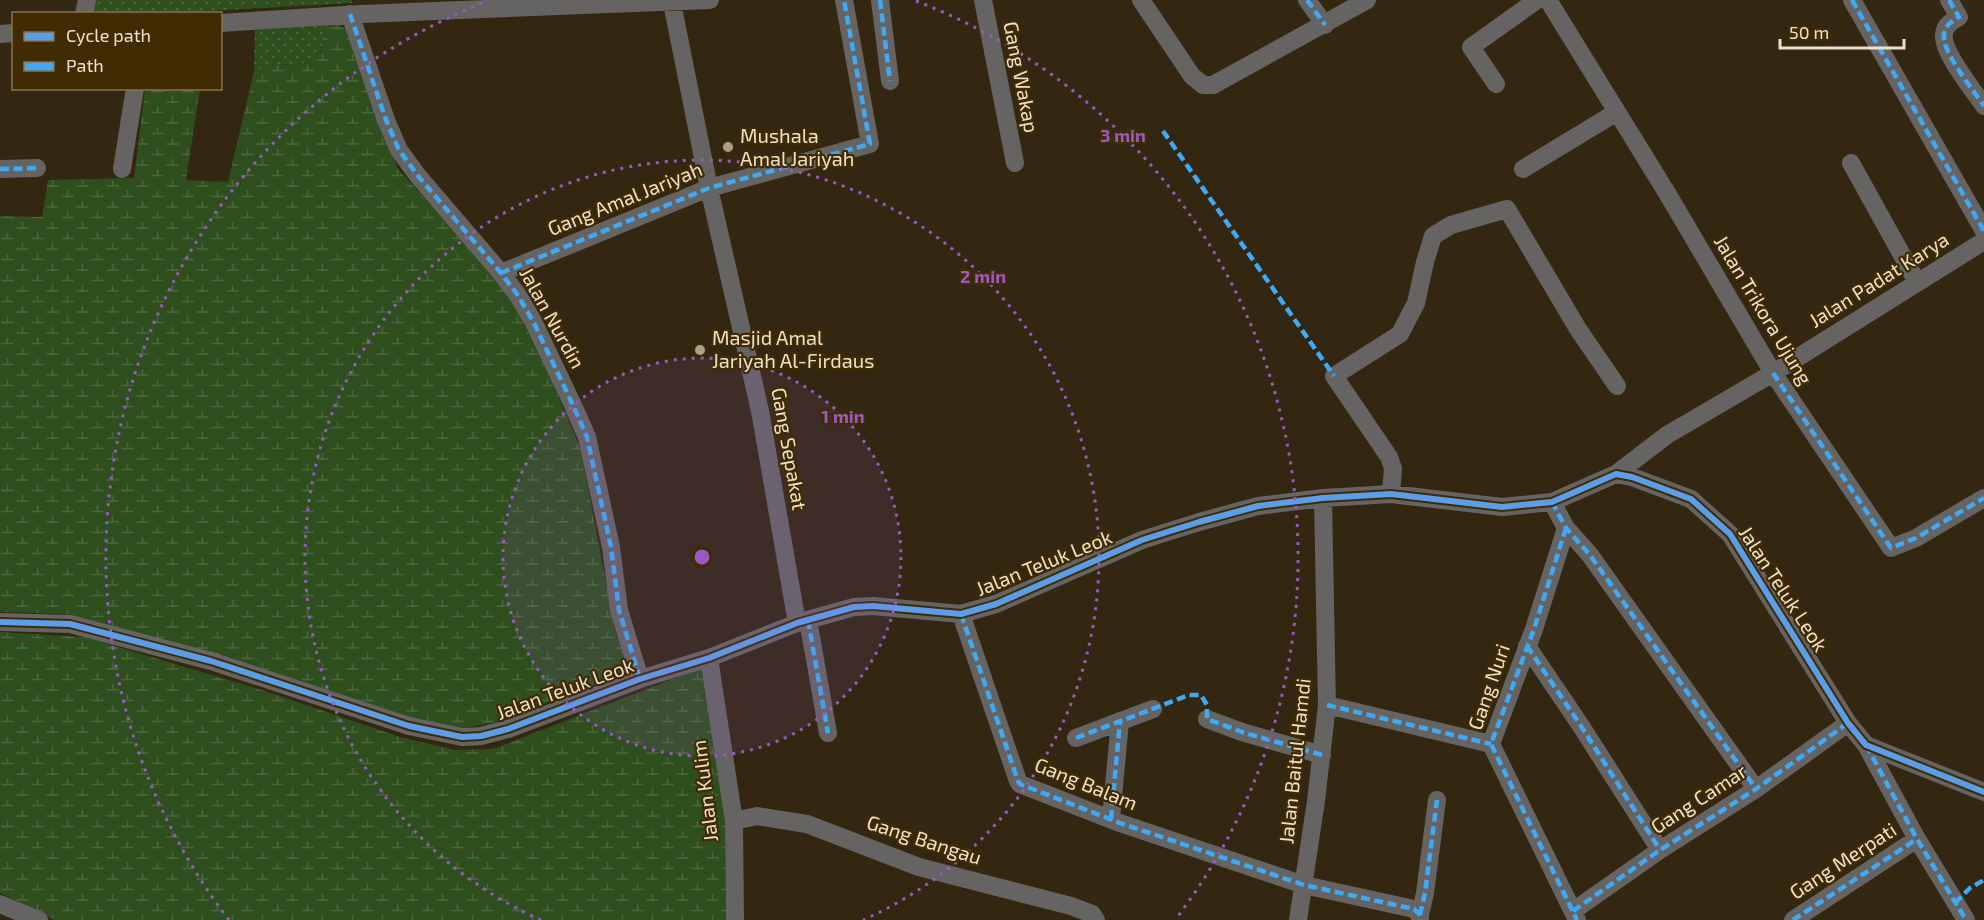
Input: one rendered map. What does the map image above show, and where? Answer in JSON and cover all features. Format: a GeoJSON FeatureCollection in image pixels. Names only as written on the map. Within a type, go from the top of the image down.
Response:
{"type":"FeatureCollection","features":[{"type":"Feature","properties":{"kind":"street"},"geometry":{"type":"LineString","coordinates":[[222,23],[357,9],[672,3],[710,0]]}},
{"type":"Feature","properties":{"kind":"street","name":"Gang Amal Jariyah"},"geometry":{"type":"LineString","coordinates":[[501,273],[709,188],[870,144],[843,0]]}},
{"type":"Feature","properties":{"kind":"street"},"geometry":{"type":"LineString","coordinates":[[880,0],[890,81]]}},
{"type":"Feature","properties":{"kind":"street","name":"Gang Wakap"},"geometry":{"type":"LineString","coordinates":[[983,0],[1015,163]]}},
{"type":"Feature","properties":{"kind":"street"},"geometry":{"type":"LineString","coordinates":[[1141,0],[1192,76],[1203,85],[1213,85],[1367,0]]}},
{"type":"Feature","properties":{"kind":"street"},"geometry":{"type":"LineString","coordinates":[[1307,0],[1325,24]]}},
{"type":"Feature","properties":{"kind":"street"},"geometry":{"type":"LineString","coordinates":[[1496,84],[1472,47],[1537,0]]}},
{"type":"Feature","properties":{"kind":"street","name":"Jalan Trikora Ujung"},"geometry":{"type":"LineString","coordinates":[[1548,0],[1773,373],[1891,549],[1984,498]]}},
{"type":"Feature","properties":{"kind":"street"},"geometry":{"type":"LineString","coordinates":[[1852,0],[1984,231]]}},
{"type":"Feature","properties":{"kind":"street"},"geometry":{"type":"LineString","coordinates":[[1949,0],[1959,17],[1950,22],[1943,35],[1946,49],[1984,106]]}},
{"type":"Feature","properties":{"kind":"street","name":"Gang Sepakat"},"geometry":{"type":"LineString","coordinates":[[672,3],[709,188],[760,411],[802,622],[828,734]]}},
{"type":"Feature","properties":{"kind":"street","name":"Jalan Nurdin"},"geometry":{"type":"LineString","coordinates":[[357,9],[386,120],[399,150],[517,294],[587,437],[611,547],[619,610],[640,679]]}},
{"type":"Feature","properties":{"kind":"street"},"geometry":{"type":"LineString","coordinates":[[122,170],[135,90]]}},
{"type":"Feature","properties":{"kind":"street"},"geometry":{"type":"LineString","coordinates":[[1523,169],[1617,112]]}},
{"type":"Feature","properties":{"kind":"street"},"geometry":{"type":"LineString","coordinates":[[1851,163],[1917,282]]}},
{"type":"Feature","properties":{"kind":"street"},"geometry":{"type":"LineString","coordinates":[[0,169],[37,168]]}},
{"type":"Feature","properties":{"kind":"street"},"geometry":{"type":"LineString","coordinates":[[1391,494],[1393,468],[1389,457],[1334,376],[1400,334],[1416,303],[1433,236],[1451,225],[1507,209],[1578,329],[1617,386]]}},
{"type":"Feature","properties":{"kind":"street","name":"Jalan Padat Karya"},"geometry":{"type":"LineString","coordinates":[[1616,474],[1667,435],[1773,373],[1984,241]]}},
{"type":"Feature","properties":{"kind":"street","name":"Jalan Teluk Leok"},"geometry":{"type":"LineString","coordinates":[[0,622],[70,624],[211,661],[409,726],[462,737],[481,736],[508,729],[640,679],[709,658],[802,622],[854,607],[873,606],[961,614],[1007,600],[1142,540],[1258,507],[1323,498],[1391,494],[1502,507],[1552,502],[1616,474],[1632,477],[1690,499],[1730,534],[1848,723],[1866,745],[1984,792]]}},
{"type":"Feature","properties":{"kind":"street","name":"Jalan Baitul Hamdi"},"geometry":{"type":"LineString","coordinates":[[1298,920],[1327,705],[1323,498]]}},
{"type":"Feature","properties":{"kind":"street"},"geometry":{"type":"LineString","coordinates":[[1552,502],[1566,528],[1590,555],[1756,789]]}},
{"type":"Feature","properties":{"kind":"street","name":"Gang Nuri"},"geometry":{"type":"LineString","coordinates":[[1566,528],[1534,629],[1491,744],[1575,915]]}},
{"type":"Feature","properties":{"kind":"street","name":"Gang Balam"},"geometry":{"type":"LineString","coordinates":[[961,614],[1018,781],[1025,786],[1111,819],[1304,885],[1414,909],[1420,918]]}},
{"type":"Feature","properties":{"kind":"street"},"geometry":{"type":"LineString","coordinates":[[1527,646],[1660,850]]}},
{"type":"Feature","properties":{"kind":"street","name":"Jalan Kulim"},"geometry":{"type":"LineString","coordinates":[[709,658],[734,820],[735,920]]}},
{"type":"Feature","properties":{"kind":"street"},"geometry":{"type":"LineString","coordinates":[[1327,705],[1491,744]]}},
{"type":"Feature","properties":{"kind":"street"},"geometry":{"type":"LineString","coordinates":[[1076,738],[1153,708]]}},
{"type":"Feature","properties":{"kind":"street"},"geometry":{"type":"LineString","coordinates":[[1207,719],[1242,732],[1322,755]]}},
{"type":"Feature","properties":{"kind":"street"},"geometry":{"type":"LineString","coordinates":[[1111,819],[1120,721]]}},
{"type":"Feature","properties":{"kind":"street","name":"Gang Camar"},"geometry":{"type":"LineString","coordinates":[[1575,915],[1660,850],[1756,789],[1848,723]]}},
{"type":"Feature","properties":{"kind":"street"},"geometry":{"type":"LineString","coordinates":[[1866,745],[1917,839],[1966,920]]}},
{"type":"Feature","properties":{"kind":"street"},"geometry":{"type":"LineString","coordinates":[[1420,918],[1437,800]]}},
{"type":"Feature","properties":{"kind":"street","name":"Gang Bangau"},"geometry":{"type":"LineString","coordinates":[[734,820],[757,816],[807,824],[919,867],[1071,906],[1092,914],[1096,920]]}},
{"type":"Feature","properties":{"kind":"street","name":"Gang Merpati"},"geometry":{"type":"LineString","coordinates":[[1793,920],[1917,839]]}},
{"type":"Feature","properties":{"kind":"street"},"geometry":{"type":"LineString","coordinates":[[0,904],[39,920]]}},
{"type":"Feature","properties":{"kind":"green space"},"geometry":{"type":"Polygon","coordinates":[[[94,0],[352,0],[352,3],[189,12],[91,12],[94,0]]]}},
{"type":"Feature","properties":{"kind":"green space"},"geometry":{"type":"Polygon","coordinates":[[[333,24],[323,29],[321,56],[314,63],[276,65],[254,71],[255,27],[333,24]]]}},
{"type":"Feature","properties":{"kind":"green space"},"geometry":{"type":"Polygon","coordinates":[[[333,24],[347,28],[357,49],[398,169],[484,263],[514,304],[549,374],[581,450],[614,626],[630,671],[493,723],[462,728],[419,721],[246,664],[66,614],[0,612],[0,216],[42,217],[48,180],[134,178],[145,90],[200,90],[186,180],[228,182],[254,71],[276,65],[314,63],[321,55],[323,29],[333,24]]]}},
{"type":"Feature","properties":{"kind":"green space"},"geometry":{"type":"Polygon","coordinates":[[[0,632],[85,637],[265,691],[400,737],[455,750],[493,749],[701,668],[713,715],[725,815],[726,920],[55,920],[0,893],[0,632]]]}},
{"type":"Feature","properties":{"kind":"marked path"},"geometry":{"type":"LineString","coordinates":[[501,273],[709,188],[870,144],[844,0]]}},
{"type":"Feature","properties":{"kind":"marked path"},"geometry":{"type":"LineString","coordinates":[[880,0],[890,81]]}},
{"type":"Feature","properties":{"kind":"marked path"},"geometry":{"type":"LineString","coordinates":[[1307,0],[1325,25]]}},
{"type":"Feature","properties":{"kind":"marked path"},"geometry":{"type":"LineString","coordinates":[[1852,0],[1984,231]]}},
{"type":"Feature","properties":{"kind":"marked path"},"geometry":{"type":"LineString","coordinates":[[1949,0],[1959,17],[1946,28],[1944,41],[1953,60],[1984,106]]}},
{"type":"Feature","properties":{"kind":"marked path"},"geometry":{"type":"LineString","coordinates":[[350,14],[386,120],[399,150],[517,294],[533,321],[587,437],[611,547],[619,610],[640,679]]}},
{"type":"Feature","properties":{"kind":"marked path"},"geometry":{"type":"LineString","coordinates":[[1163,131],[1334,376]]}},
{"type":"Feature","properties":{"kind":"marked path"},"geometry":{"type":"LineString","coordinates":[[0,169],[37,168]]}},
{"type":"Feature","properties":{"kind":"marked path"},"geometry":{"type":"LineString","coordinates":[[1773,373],[1891,548],[1916,538],[1984,498]]}},
{"type":"Feature","properties":{"kind":"marked path"},"geometry":{"type":"LineString","coordinates":[[1552,502],[1566,528],[1590,555],[1756,789]]}},
{"type":"Feature","properties":{"kind":"marked path"},"geometry":{"type":"LineString","coordinates":[[1566,528],[1534,629],[1491,744],[1577,920]]}},
{"type":"Feature","properties":{"kind":"marked path"},"geometry":{"type":"LineString","coordinates":[[961,614],[1020,784],[1120,823],[1304,885],[1414,909],[1420,915],[1420,920]]}},
{"type":"Feature","properties":{"kind":"marked path"},"geometry":{"type":"LineString","coordinates":[[808,620],[828,733]]}},
{"type":"Feature","properties":{"kind":"marked path"},"geometry":{"type":"LineString","coordinates":[[1527,646],[1660,850]]}},
{"type":"Feature","properties":{"kind":"marked path"},"geometry":{"type":"LineString","coordinates":[[1076,738],[1189,695],[1201,695],[1207,705],[1207,719],[1242,732],[1322,755]]}},
{"type":"Feature","properties":{"kind":"marked path"},"geometry":{"type":"LineString","coordinates":[[1327,705],[1491,744]]}},
{"type":"Feature","properties":{"kind":"marked path"},"geometry":{"type":"LineString","coordinates":[[1111,819],[1120,721]]}},
{"type":"Feature","properties":{"kind":"marked path"},"geometry":{"type":"LineString","coordinates":[[1573,911],[1660,850],[1756,789],[1848,723]]}},
{"type":"Feature","properties":{"kind":"marked path"},"geometry":{"type":"LineString","coordinates":[[1866,745],[1917,839],[1966,920]]}},
{"type":"Feature","properties":{"kind":"marked path"},"geometry":{"type":"LineString","coordinates":[[1420,915],[1437,800]]}},
{"type":"Feature","properties":{"kind":"marked path"},"geometry":{"type":"LineString","coordinates":[[1793,920],[1917,839]]}},
{"type":"Feature","properties":{"kind":"marked path"},"geometry":{"type":"LineString","coordinates":[[1955,903],[1970,888],[1984,880]]}},
{"type":"Feature","properties":{"kind":"cycle path"},"geometry":{"type":"LineString","coordinates":[[0,622],[70,624],[211,661],[409,726],[462,737],[481,736],[508,729],[640,679],[709,658],[797,623],[854,607],[873,606],[961,614],[996,604],[1142,540],[1258,506],[1323,498],[1391,494],[1502,507],[1552,502],[1616,474],[1632,477],[1691,499],[1730,534],[1848,723],[1866,745],[1984,792]]}},
{"type":"Feature","properties":{"kind":"place","name":"Mushala Amal Jariyah"},"geometry":{"type":"Point","coordinates":[728,147]}},
{"type":"Feature","properties":{"kind":"place","name":"Masjid Amal Jariyah Al-Firdaus"},"geometry":{"type":"Point","coordinates":[700,350]}}]}
